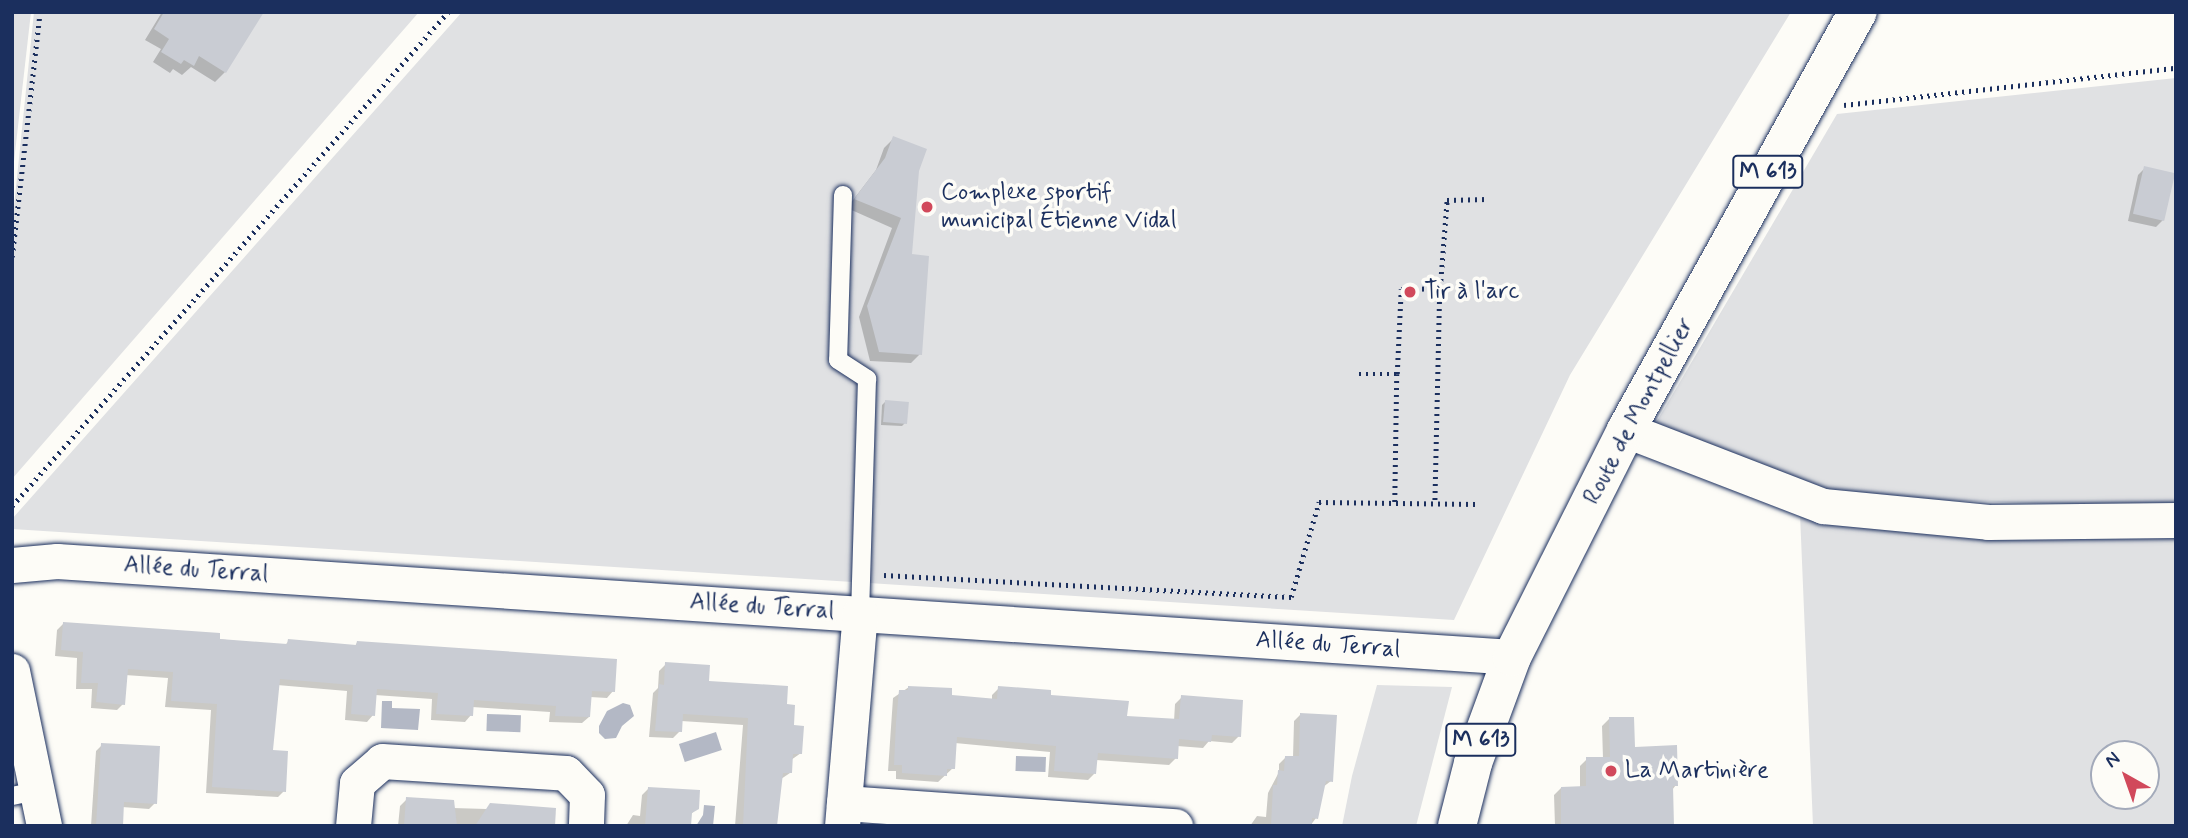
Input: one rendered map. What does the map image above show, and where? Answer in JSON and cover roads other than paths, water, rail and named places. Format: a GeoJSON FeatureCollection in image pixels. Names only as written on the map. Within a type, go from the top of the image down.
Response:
{"type":"FeatureCollection","features":[{"type":"Feature","properties":{"kind":"main road","name":"Route de Montpellier"},"geometry":{"type":"LineString","coordinates":[[1457,826],[1473,763],[1512,657],[1626,430],[1801,111],[1831,65],[1858,12]]}},
{"type":"Feature","properties":{"kind":"street"},"geometry":{"type":"LineString","coordinates":[[1626,430],[1823,506],[1988,522],[2176,520]]}},
{"type":"Feature","properties":{"kind":"street","name":"Allée du Terral"},"geometry":{"type":"LineString","coordinates":[[12,565],[57,561],[1512,657]]}},
{"type":"Feature","properties":{"kind":"street"},"geometry":{"type":"LineString","coordinates":[[860,613],[843,814],[1175,826]]}},
{"type":"Feature","properties":{"kind":"street"},"geometry":{"type":"LineString","coordinates":[[12,671],[24,793],[44,826]]}},
{"type":"Feature","properties":{"kind":"street"},"geometry":{"type":"LineString","coordinates":[[353,826],[358,783],[382,761],[566,774],[587,795],[586,826]]}},
{"type":"Feature","properties":{"kind":"lane"},"geometry":{"type":"LineString","coordinates":[[843,195],[838,360],[867,379],[860,613]]}},
{"type":"Feature","properties":{"kind":"place","name":"Complexe sportif municipal Étienne Vidal"},"geometry":{"type":"Point","coordinates":[927,207]}},
{"type":"Feature","properties":{"kind":"place","name":"Tir à l'arc"},"geometry":{"type":"Point","coordinates":[1410,292]}},
{"type":"Feature","properties":{"kind":"place","name":"La Martinière"},"geometry":{"type":"Point","coordinates":[1611,771]}}]}
